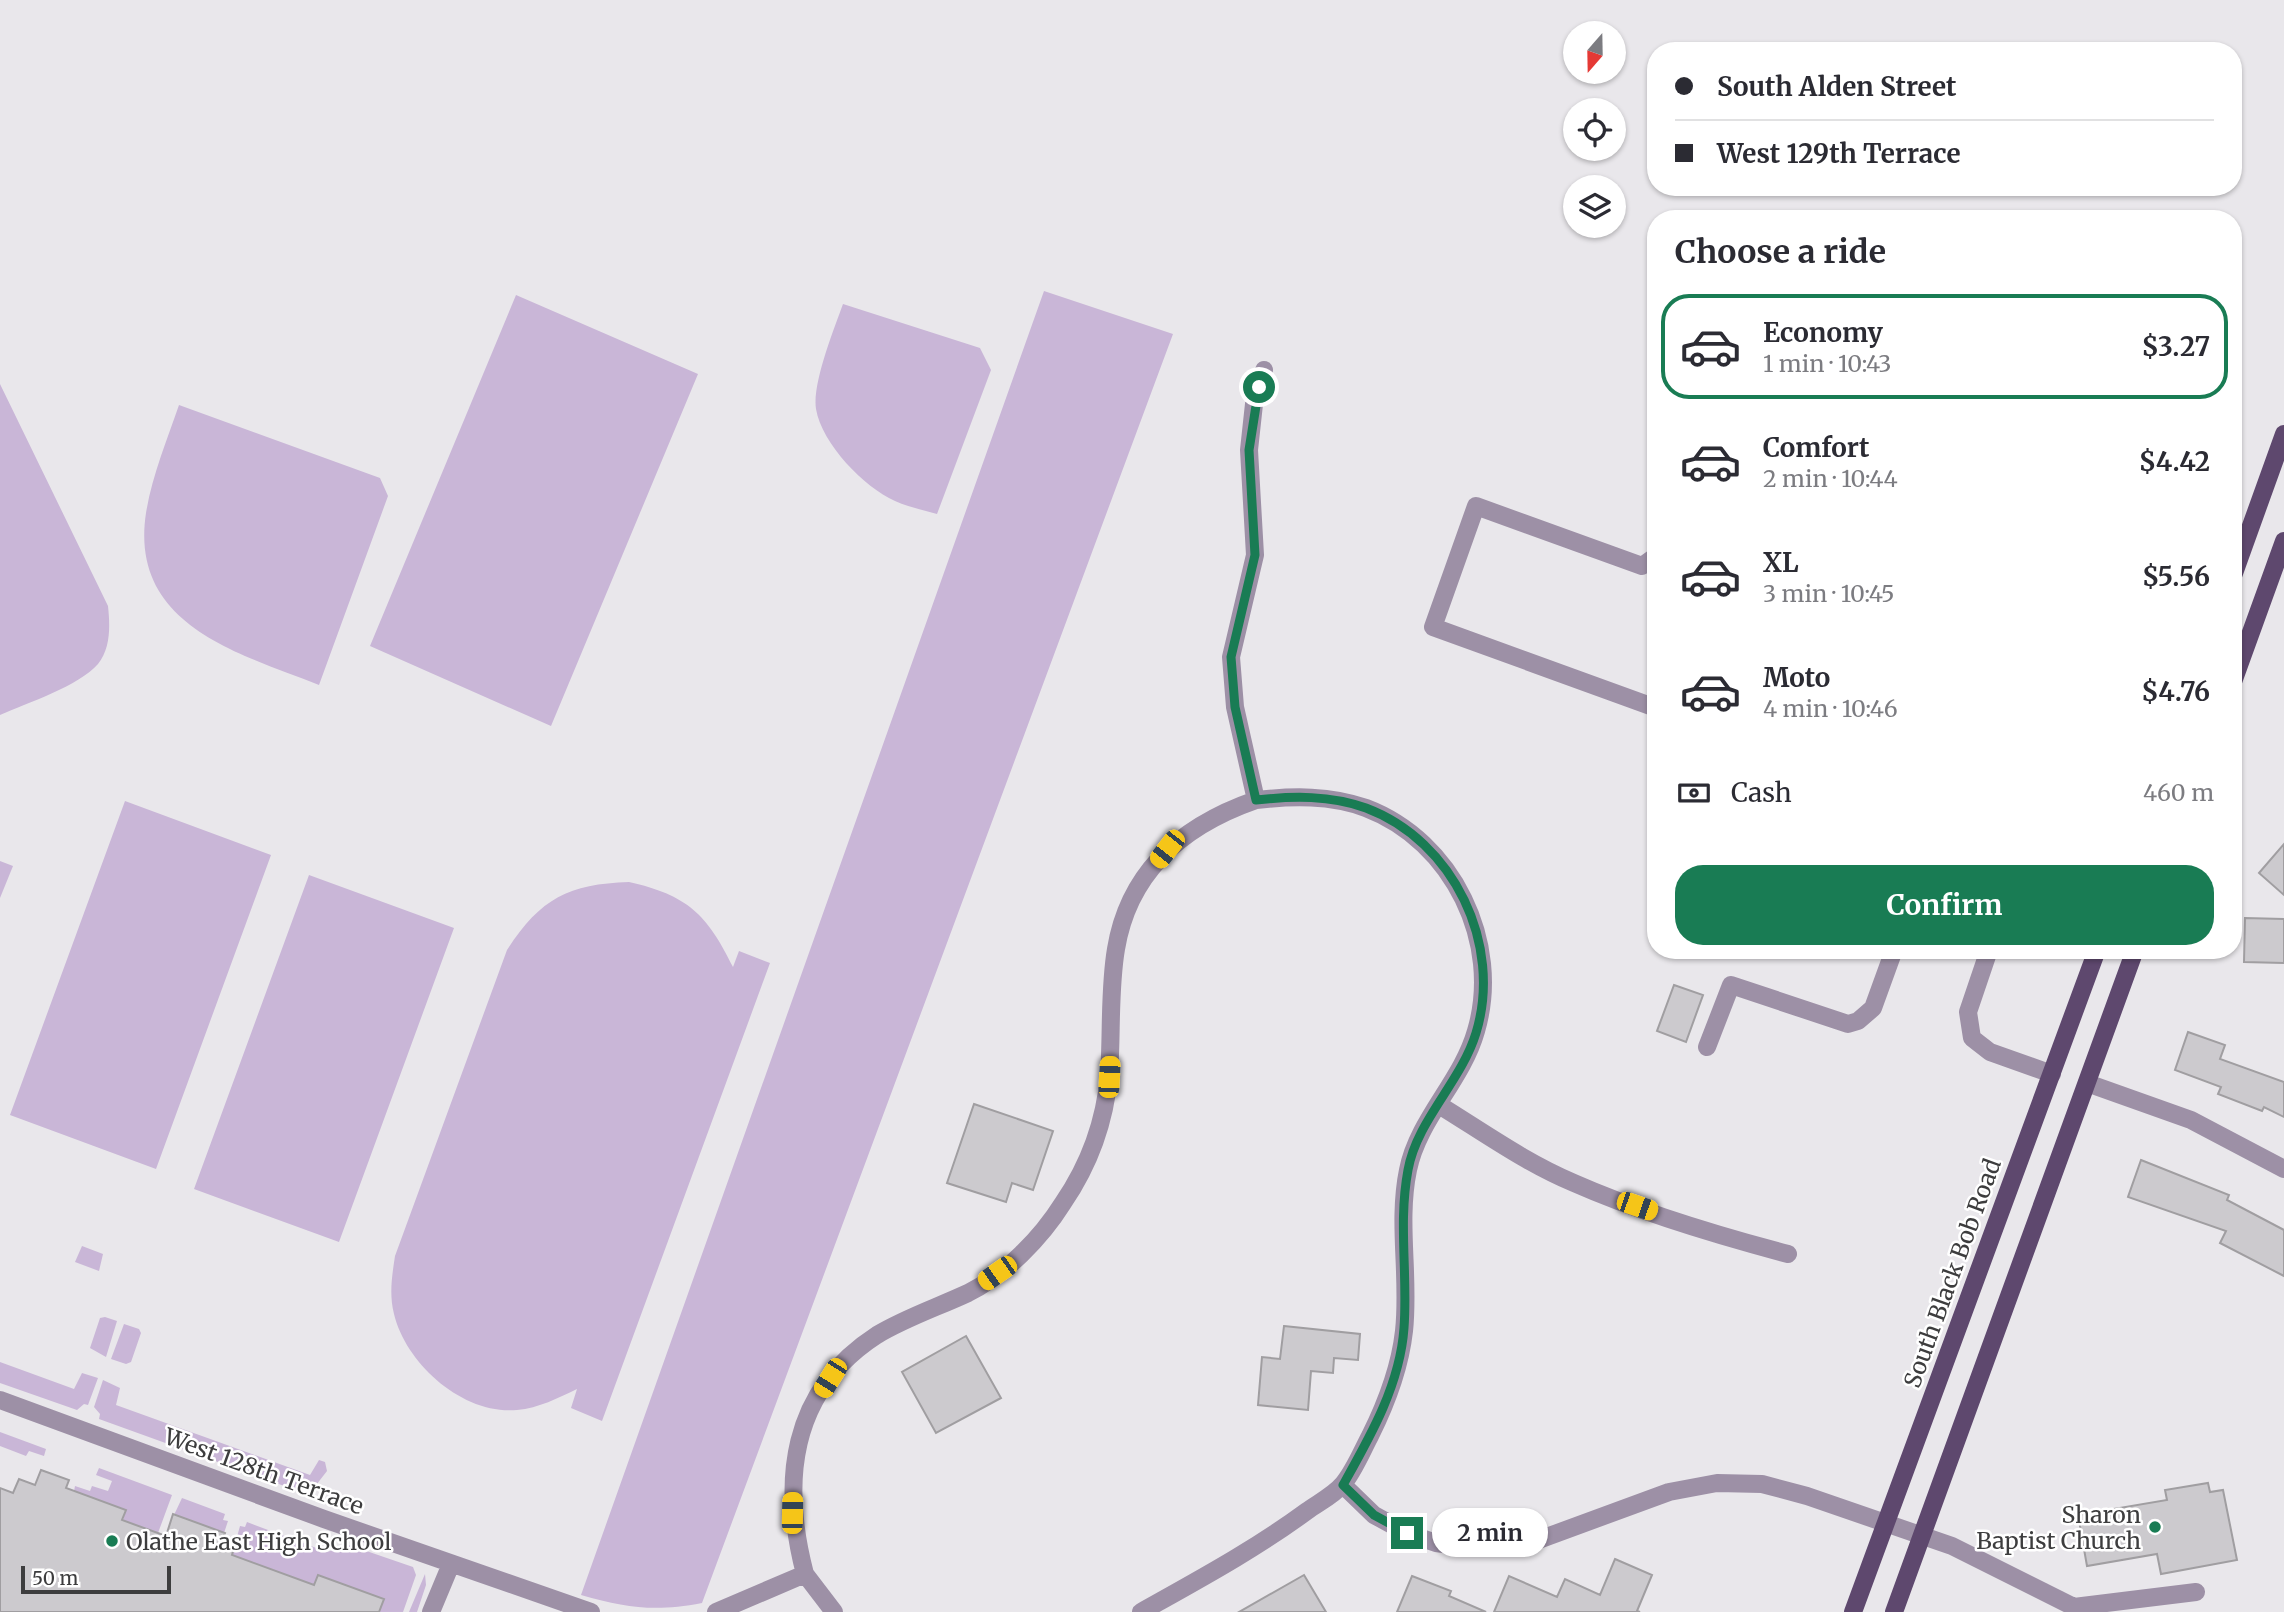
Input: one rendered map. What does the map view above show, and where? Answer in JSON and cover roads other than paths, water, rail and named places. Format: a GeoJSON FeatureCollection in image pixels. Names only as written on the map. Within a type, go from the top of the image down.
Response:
{"type":"FeatureCollection","features":[{"type":"Feature","properties":{"kind":"main road"},"geometry":{"type":"LineString","coordinates":[[2242,551],[2284,434]]}},
{"type":"Feature","properties":{"kind":"main road"},"geometry":{"type":"LineString","coordinates":[[2242,657],[2284,541]]}},
{"type":"Feature","properties":{"kind":"main road","name":"South Black Bob Road"},"geometry":{"type":"LineString","coordinates":[[1853,1612],[2094,959]]}},
{"type":"Feature","properties":{"kind":"main road"},"geometry":{"type":"LineString","coordinates":[[1894,1612],[2132,959]]}},
{"type":"Feature","properties":{"kind":"street"},"geometry":{"type":"LineString","coordinates":[[1256,800],[1235,707],[1231,657],[1255,555],[1249,450],[1254,404],[1265,370]]}},
{"type":"Feature","properties":{"kind":"street"},"geometry":{"type":"LineString","coordinates":[[1647,562],[1642,566],[1476,506],[1433,627],[1647,705]]}},
{"type":"Feature","properties":{"kind":"street"},"geometry":{"type":"LineString","coordinates":[[834,1612],[806,1574],[792,1513],[793,1480],[802,1430],[830,1378],[853,1353],[879,1334],[972,1291],[1023,1251],[1045,1229],[1081,1174],[1093,1148],[1102,1114],[1109,1077],[1116,950],[1122,922],[1134,895],[1167,849],[1194,827],[1223,811],[1256,800],[1288,796],[1323,798],[1367,808],[1388,819],[1431,852],[1458,889],[1473,920],[1482,950],[1483,997],[1470,1051],[1419,1136],[1408,1166],[1402,1201],[1404,1331],[1395,1373],[1381,1415],[1343,1485],[1262,1544],[1141,1612]]}},
{"type":"Feature","properties":{"kind":"street"},"geometry":{"type":"LineString","coordinates":[[1707,1047],[1731,985],[1838,1022],[1858,1021],[1872,1009],[1891,959]]}},
{"type":"Feature","properties":{"kind":"street"},"geometry":{"type":"LineString","coordinates":[[1986,959],[1968,1013],[1972,1038],[1990,1052],[2052,1074]]}},
{"type":"Feature","properties":{"kind":"street"},"geometry":{"type":"LineString","coordinates":[[2087,1083],[2191,1120],[2284,1169]]}},
{"type":"Feature","properties":{"kind":"street"},"geometry":{"type":"LineString","coordinates":[[1439,1105],[1535,1164],[1574,1183],[1730,1238],[1788,1254]]}},
{"type":"Feature","properties":{"kind":"street","name":"West 128th Terrace"},"geometry":{"type":"LineString","coordinates":[[0,1400],[591,1612]]}},
{"type":"Feature","properties":{"kind":"street"},"geometry":{"type":"LineString","coordinates":[[1343,1485],[1374,1515],[1407,1533],[1436,1543],[1473,1548],[1507,1546],[1541,1539],[1669,1492],[1717,1483],[1762,1484],[1952,1546],[2074,1606],[2196,1592]]}},
{"type":"Feature","properties":{"kind":"street"},"geometry":{"type":"LineString","coordinates":[[431,1612],[451,1564]]}},
{"type":"Feature","properties":{"kind":"street"},"geometry":{"type":"LineString","coordinates":[[716,1612],[806,1574]]}},
{"type":"Feature","properties":{"kind":"place","name":"Sharon Baptist Church"},"geometry":{"type":"Point","coordinates":[2155,1527]}},
{"type":"Feature","properties":{"kind":"place","name":"Olathe East High School"},"geometry":{"type":"Point","coordinates":[112,1541]}}]}
